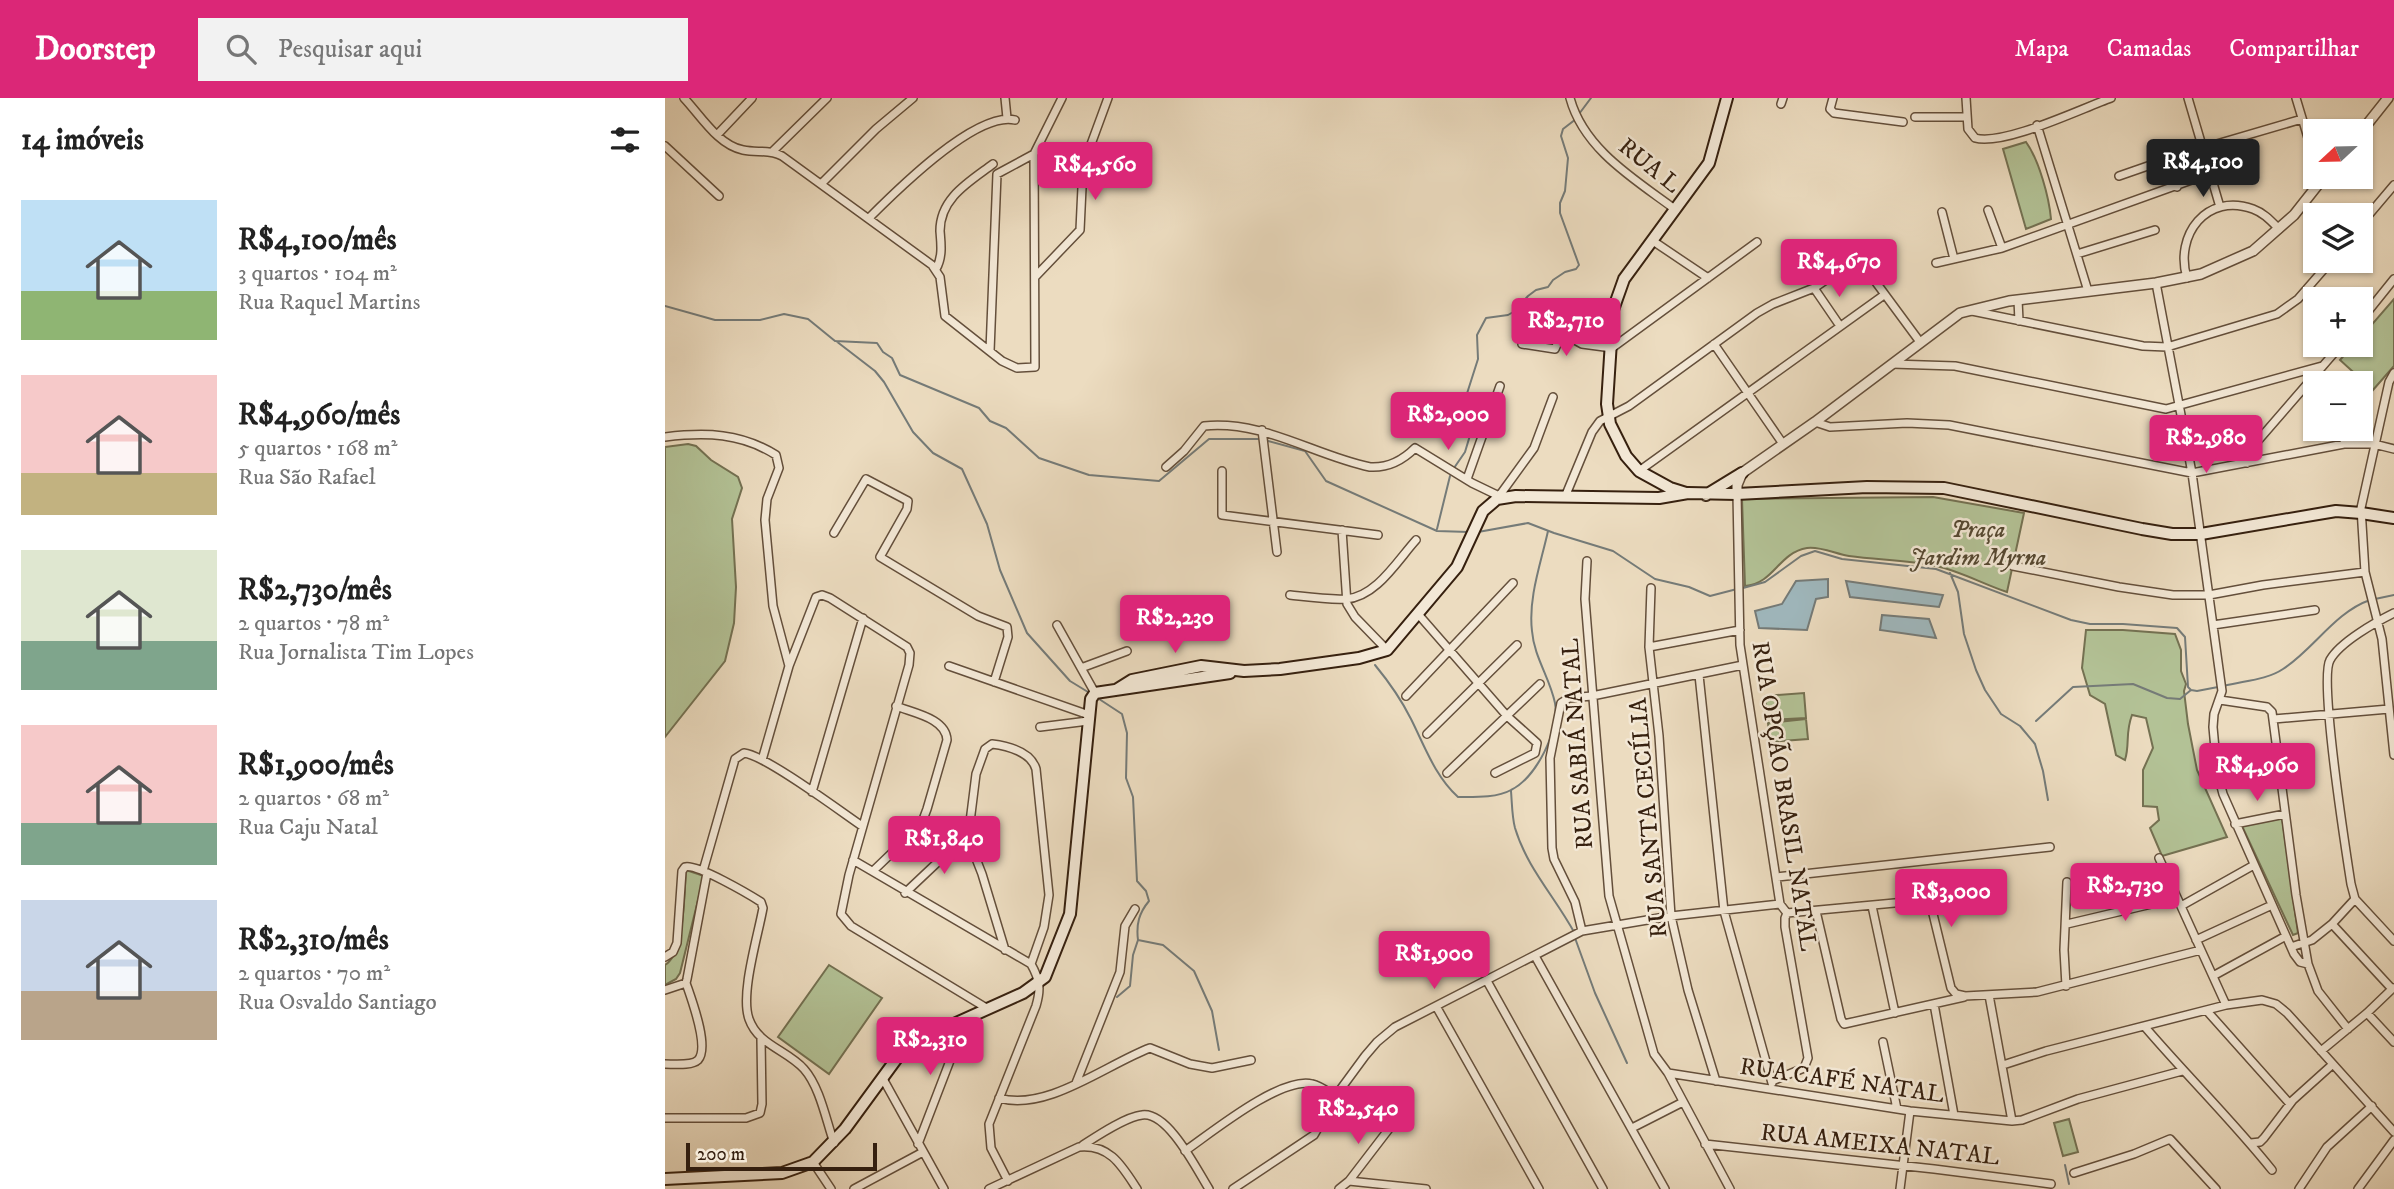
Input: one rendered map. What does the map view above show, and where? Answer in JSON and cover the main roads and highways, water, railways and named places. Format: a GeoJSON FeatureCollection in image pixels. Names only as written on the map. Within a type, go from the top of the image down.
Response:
{"type":"FeatureCollection","features":[{"type":"Feature","properties":{"kind":"main road"},"geometry":{"type":"LineString","coordinates":[[1727,98],[1709,163],[1624,279],[1613,310],[1608,416],[1615,437],[1639,471],[1670,488],[1706,495],[1867,487],[1944,488],[2172,534],[2201,534],[2336,511],[2394,518]]}},
{"type":"Feature","properties":{"kind":"main road"},"geometry":{"type":"LineString","coordinates":[[1706,495],[1742,473]]}},
{"type":"Feature","properties":{"kind":"main road"},"geometry":{"type":"LineString","coordinates":[[665,1179],[782,1173],[813,1162],[834,1143],[894,1061],[910,1046],[1040,982],[1049,970],[1070,915],[1093,695],[1116,690],[1132,680],[1201,666],[1244,671],[1280,669],[1359,658],[1387,650],[1457,568],[1477,519],[1498,498],[1531,495],[1659,498],[1688,493]]}},
{"type":"Feature","properties":{"kind":"water"},"geometry":{"type":"Polygon","coordinates":[[[1828,579],[1828,597],[1816,599],[1807,630],[1759,628],[1755,611],[1782,604],[1796,581],[1828,579]]]}},
{"type":"Feature","properties":{"kind":"water"},"geometry":{"type":"Polygon","coordinates":[[[1846,581],[1943,595],[1939,607],[1850,597],[1846,581]]]}},
{"type":"Feature","properties":{"kind":"water"},"geometry":{"type":"Polygon","coordinates":[[[1882,615],[1929,619],[1936,638],[1880,630],[1882,615]]]}},
{"type":"Feature","properties":{"kind":"waterway"},"geometry":{"type":"LineString","coordinates":[[1579,114],[1591,98]]}},
{"type":"Feature","properties":{"kind":"waterway"},"geometry":{"type":"LineString","coordinates":[[1454,468],[1465,452],[1471,432],[1463,406],[1478,359],[1477,335],[1486,318],[1508,315],[1536,290],[1548,287],[1553,280],[1579,265],[1560,213],[1568,158],[1561,136],[1563,129],[1576,119]]}},
{"type":"Feature","properties":{"kind":"waterway"},"geometry":{"type":"LineString","coordinates":[[665,306],[715,320],[760,320],[784,314],[808,319],[835,341],[877,343],[883,352],[892,358],[900,375],[979,408],[990,421],[1006,428],[1039,458],[1089,475],[1159,481],[1209,439],[1259,439]]}},
{"type":"Feature","properties":{"kind":"waterway"},"geometry":{"type":"LineString","coordinates":[[836,341],[875,371],[913,432],[933,453],[962,469],[987,524],[1000,570],[1027,633],[1070,681],[1088,692]]}},
{"type":"Feature","properties":{"kind":"waterway"},"geometry":{"type":"LineString","coordinates":[[1268,441],[1305,451],[1326,481],[1437,531],[1469,532]]}},
{"type":"Feature","properties":{"kind":"waterway"},"geometry":{"type":"LineString","coordinates":[[1437,529],[1450,476]]}},
{"type":"Feature","properties":{"kind":"waterway"},"geometry":{"type":"LineString","coordinates":[[1478,532],[1528,523],[1613,551],[1655,579],[1689,587],[1710,596],[1737,589]]}},
{"type":"Feature","properties":{"kind":"waterway"},"geometry":{"type":"LineString","coordinates":[[1375,665],[1403,705],[1437,770],[1458,797],[1499,794],[1520,784],[1544,752],[1556,714],[1553,694],[1533,641],[1531,619],[1536,581],[1548,531]]}},
{"type":"Feature","properties":{"kind":"waterway"},"geometry":{"type":"LineString","coordinates":[[1743,588],[1765,582],[1801,556],[1815,551],[1842,559],[1936,569],[2071,620],[2090,624],[2177,628],[2185,637],[2188,687],[2197,691],[2218,687]]}},
{"type":"Feature","properties":{"kind":"waterway"},"geometry":{"type":"LineString","coordinates":[[1950,573],[1958,592],[1964,634],[1976,670],[2001,714],[2020,726],[2035,744],[2048,800]]}},
{"type":"Feature","properties":{"kind":"waterway"},"geometry":{"type":"LineString","coordinates":[[2375,599],[2394,595]]}},
{"type":"Feature","properties":{"kind":"waterway"},"geometry":{"type":"LineString","coordinates":[[2224,686],[2277,673],[2346,613],[2370,600]]}},
{"type":"Feature","properties":{"kind":"waterway"},"geometry":{"type":"LineString","coordinates":[[2036,721],[2073,687],[2133,684],[2167,698],[2180,699],[2191,690]]}},
{"type":"Feature","properties":{"kind":"waterway"},"geometry":{"type":"LineString","coordinates":[[1096,697],[1122,714],[1127,733],[1126,778],[1133,797],[1137,881],[1146,891],[1149,901],[1139,919],[1138,940],[1163,945],[1194,971],[1212,1011],[1219,1050]]}},
{"type":"Feature","properties":{"kind":"waterway"},"geometry":{"type":"LineString","coordinates":[[1511,791],[1514,824],[1520,843],[1574,932]]}},
{"type":"Feature","properties":{"kind":"waterway"},"geometry":{"type":"LineString","coordinates":[[1575,938],[1595,993],[1627,1063]]}},
{"type":"Feature","properties":{"kind":"waterway"},"geometry":{"type":"LineString","coordinates":[[1117,997],[1130,986],[1133,955],[1138,940]]}},
{"type":"Feature","properties":{"kind":"waterway"},"geometry":{"type":"LineString","coordinates":[[2065,1165],[2069,1184]]}},
{"type":"Feature","properties":{"kind":"park label","name":"Praça Jardim Myrna"},"geometry":{"type":"Point","coordinates":[1978,543]}}]}
